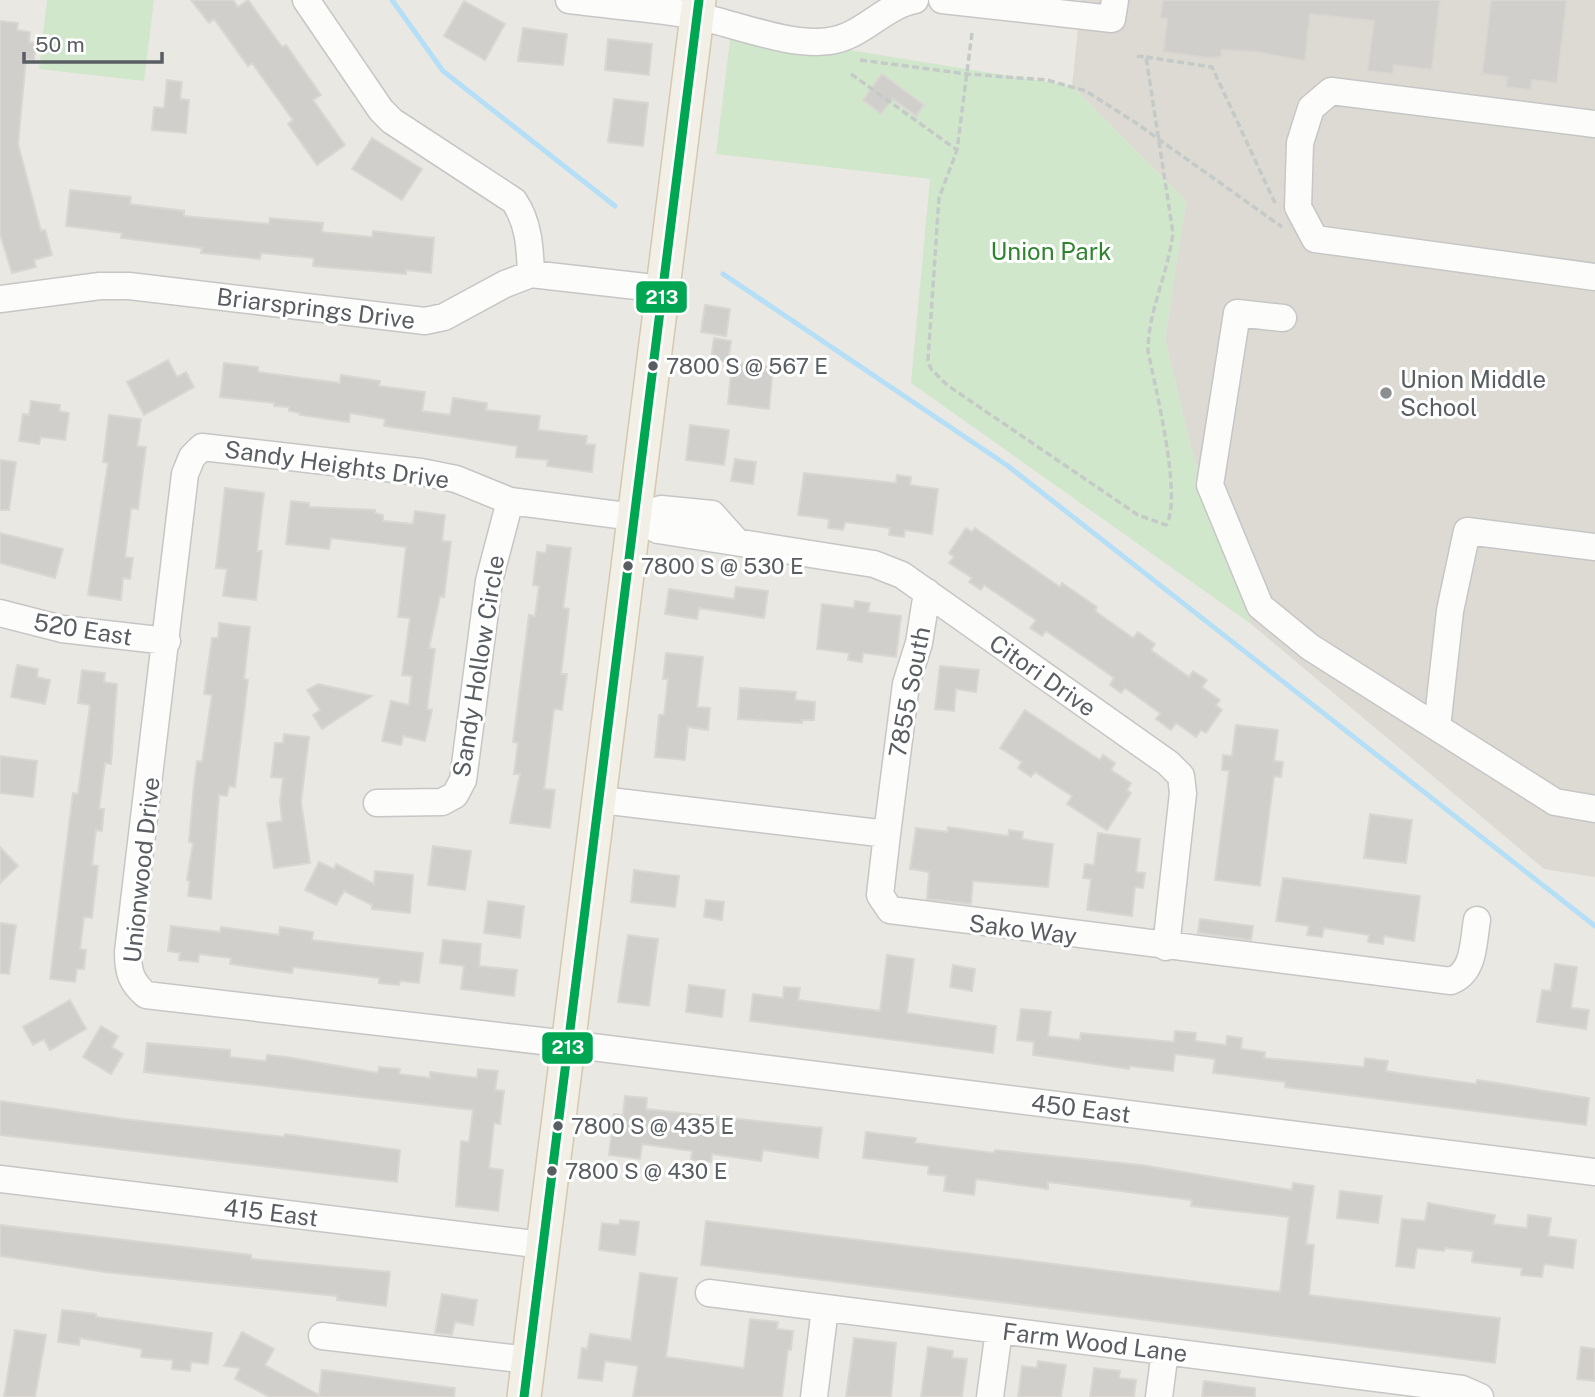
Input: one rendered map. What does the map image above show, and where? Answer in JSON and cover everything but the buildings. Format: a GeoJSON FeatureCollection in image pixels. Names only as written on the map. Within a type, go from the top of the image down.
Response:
{"type":"FeatureCollection","features":[{"type":"Feature","properties":{"kind":"main road"},"geometry":{"type":"LineString","coordinates":[[524,1397],[601,800],[698,8]]}},
{"type":"Feature","properties":{"kind":"street"},"geometry":{"type":"LineString","coordinates":[[306,0],[381,110],[392,121],[514,201],[522,213],[530,241],[531,274]]}},
{"type":"Feature","properties":{"kind":"street"},"geometry":{"type":"LineString","coordinates":[[585,1],[698,8],[774,36],[825,42],[850,35],[898,5],[915,0]]}},
{"type":"Feature","properties":{"kind":"street"},"geometry":{"type":"LineString","coordinates":[[942,0],[1112,19],[1115,0]]}},
{"type":"Feature","properties":{"kind":"street"},"geometry":{"type":"LineString","coordinates":[[1595,124],[1331,91],[1311,108],[1303,135],[1298,207],[1315,239],[1595,277]]}},
{"type":"Feature","properties":{"kind":"street","name":"Briarsprings Drive"},"geometry":{"type":"LineString","coordinates":[[0,299],[100,286],[129,286],[425,321],[444,317],[505,284],[531,274],[663,289]]}},
{"type":"Feature","properties":{"kind":"street"},"geometry":{"type":"LineString","coordinates":[[1283,318],[1237,313],[1210,485],[1260,606],[1310,647],[1555,802],[1595,809]]}},
{"type":"Feature","properties":{"kind":"street","name":"Sandy Heights Drive"},"geometry":{"type":"LineString","coordinates":[[202,447],[421,472],[456,479],[510,500],[634,517]]}},
{"type":"Feature","properties":{"kind":"street","name":"Unionwood Drive"},"geometry":{"type":"LineString","coordinates":[[202,447],[192,457],[185,474],[128,952],[128,969],[134,985],[146,995],[165,999],[568,1044]]}},
{"type":"Feature","properties":{"kind":"street","name":"Sandy Hollow Circle"},"geometry":{"type":"LineString","coordinates":[[377,803],[442,802],[455,795],[463,780],[489,581],[510,500]]}},
{"type":"Feature","properties":{"kind":"street","name":"Citori Drive"},"geometry":{"type":"LineString","coordinates":[[634,517],[658,530],[874,564],[902,575],[1168,763],[1181,776],[1183,793],[1166,947]]}},
{"type":"Feature","properties":{"kind":"street"},"geometry":{"type":"LineString","coordinates":[[1437,727],[1450,611],[1467,531],[1595,547]]}},
{"type":"Feature","properties":{"kind":"street","name":"7855 South"},"geometry":{"type":"LineString","coordinates":[[887,834],[906,684],[919,643],[927,592]]}},
{"type":"Feature","properties":{"kind":"street","name":"520 East"},"geometry":{"type":"LineString","coordinates":[[0,612],[62,629],[167,641]]}},
{"type":"Feature","properties":{"kind":"street"},"geometry":{"type":"LineString","coordinates":[[601,800],[887,834]]}},
{"type":"Feature","properties":{"kind":"street","name":"Sako Way"},"geometry":{"type":"LineString","coordinates":[[887,834],[880,895],[890,910],[1451,981],[1462,977],[1469,967],[1477,920]]}},
{"type":"Feature","properties":{"kind":"street","name":"450 East"},"geometry":{"type":"LineString","coordinates":[[568,1044],[1595,1172]]}},
{"type":"Feature","properties":{"kind":"street","name":"415 East"},"geometry":{"type":"LineString","coordinates":[[0,1179],[543,1245]]}},
{"type":"Feature","properties":{"kind":"street","name":"Farm Wood Lane"},"geometry":{"type":"LineString","coordinates":[[709,1293],[1165,1351],[1330,1385],[1462,1390],[1480,1397]]}},
{"type":"Feature","properties":{"kind":"street"},"geometry":{"type":"LineString","coordinates":[[814,1397],[825,1307]]}},
{"type":"Feature","properties":{"kind":"street"},"geometry":{"type":"LineString","coordinates":[[990,1397],[999,1330]]}},
{"type":"Feature","properties":{"kind":"street"},"geometry":{"type":"LineString","coordinates":[[322,1336],[528,1360]]}},
{"type":"Feature","properties":{"kind":"street"},"geometry":{"type":"LineString","coordinates":[[1159,1397],[1165,1351]]}},
{"type":"Feature","properties":{"kind":"path"},"geometry":{"type":"LineString","coordinates":[[972,33],[957,150],[939,198],[928,360],[931,369],[947,384],[1138,515],[1166,524],[1172,516],[1172,489],[1148,351],[1148,328],[1170,256],[1173,233],[1146,57]]}},
{"type":"Feature","properties":{"kind":"path"},"geometry":{"type":"LineString","coordinates":[[1133,56],[1212,67],[1275,204]]}},
{"type":"Feature","properties":{"kind":"path"},"geometry":{"type":"LineString","coordinates":[[860,60],[967,74],[1047,80],[1086,92],[1136,122],[1160,143],[1274,223],[1286,228],[1280,216]]}},
{"type":"Feature","properties":{"kind":"path"},"geometry":{"type":"LineString","coordinates":[[851,74],[957,150]]}},
{"type":"Feature","properties":{"kind":"shaded area","name":"Union Middle School"},"geometry":{"type":"Polygon","coordinates":[[[1081,0],[1595,0],[1595,877],[1544,869],[1251,624],[1191,448],[1165,339],[1186,201],[1072,86],[1081,0]]]}},
{"type":"Feature","properties":{"kind":"green space"},"geometry":{"type":"Polygon","coordinates":[[[47,0],[154,0],[144,81],[39,69],[47,0]]]}},
{"type":"Feature","properties":{"kind":"green space","name":"Union Park"},"geometry":{"type":"Polygon","coordinates":[[[731,31],[1072,86],[1186,201],[1165,339],[1191,448],[1251,624],[911,383],[930,179],[716,154],[731,31]]]}},
{"type":"Feature","properties":{"kind":"waterway"},"geometry":{"type":"LineString","coordinates":[[392,0],[443,71],[615,206]]}},
{"type":"Feature","properties":{"kind":"waterway"},"geometry":{"type":"LineString","coordinates":[[723,274],[1008,466],[1595,926]]}},
{"type":"Feature","properties":{"kind":"transit line","name":"213"},"geometry":{"type":"LineString","coordinates":[[524,1397],[699,0]]}},
{"type":"Feature","properties":{"kind":"place","name":"7800 S @ 567 E"},"geometry":{"type":"Point","coordinates":[653,366]}},
{"type":"Feature","properties":{"kind":"place","name":"Union Middle School"},"geometry":{"type":"Point","coordinates":[1386,393]}},
{"type":"Feature","properties":{"kind":"place","name":"7800 S @ 530 E"},"geometry":{"type":"Point","coordinates":[628,566]}},
{"type":"Feature","properties":{"kind":"place","name":"7800 S @ 435 E"},"geometry":{"type":"Point","coordinates":[558,1126]}},
{"type":"Feature","properties":{"kind":"place","name":"7800 S @ 430 E"},"geometry":{"type":"Point","coordinates":[552,1171]}}]}
